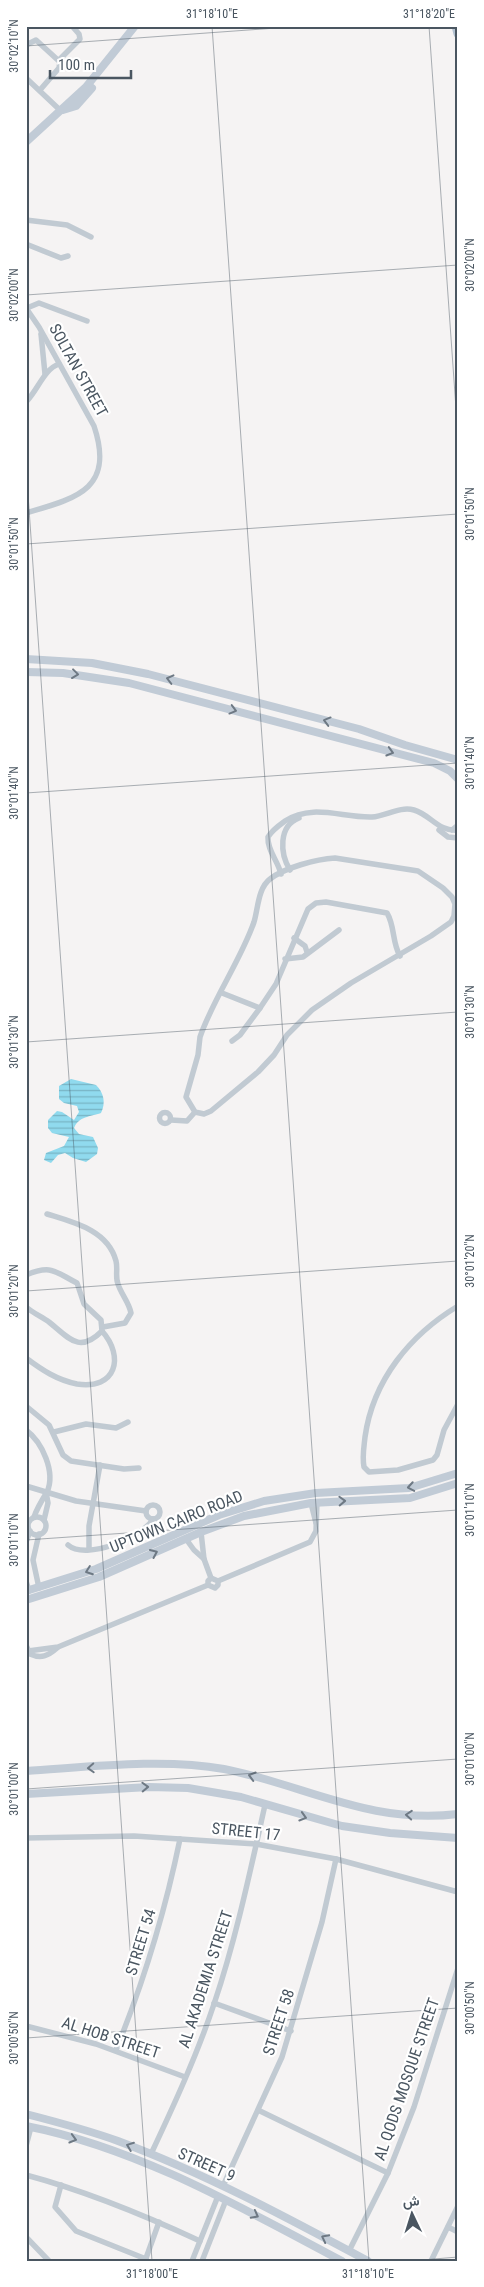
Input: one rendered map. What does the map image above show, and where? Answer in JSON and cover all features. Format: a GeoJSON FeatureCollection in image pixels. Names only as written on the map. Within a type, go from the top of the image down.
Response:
{"type":"FeatureCollection","features":[{"type":"Feature","properties":{"kind":"main road"},"geometry":{"type":"LineString","coordinates":[[456,26],[458,34]]}},
{"type":"Feature","properties":{"kind":"street"},"geometry":{"type":"LineString","coordinates":[[59,60],[80,39],[79,34],[72,26]]}},
{"type":"Feature","properties":{"kind":"street"},"geometry":{"type":"LineString","coordinates":[[26,142],[61,110],[72,109],[79,104],[119,52],[135,27]]}},
{"type":"Feature","properties":{"kind":"street"},"geometry":{"type":"LineString","coordinates":[[26,45],[36,40],[59,60],[61,66],[40,90]]}},
{"type":"Feature","properties":{"kind":"street"},"geometry":{"type":"LineString","coordinates":[[26,78],[61,110]]}},
{"type":"Feature","properties":{"kind":"street"},"geometry":{"type":"LineString","coordinates":[[26,220],[66,225],[92,236]]}},
{"type":"Feature","properties":{"kind":"street"},"geometry":{"type":"LineString","coordinates":[[26,244],[61,258],[68,256]]}},
{"type":"Feature","properties":{"kind":"street"},"geometry":{"type":"LineString","coordinates":[[27,308],[39,303],[87,321]]}},
{"type":"Feature","properties":{"kind":"street","name":"SOLTAN STREET"},"geometry":{"type":"LineString","coordinates":[[26,513],[76,496],[95,478],[100,459],[98,439],[90,417],[27,308]]}},
{"type":"Feature","properties":{"kind":"street"},"geometry":{"type":"LineString","coordinates":[[39,327],[44,351],[45,376]]}},
{"type":"Feature","properties":{"kind":"street"},"geometry":{"type":"LineString","coordinates":[[26,402],[39,388],[50,368],[59,364]]}},
{"type":"Feature","properties":{"kind":"street"},"geometry":{"type":"LineString","coordinates":[[26,659],[73,661],[128,669],[288,710],[458,760]]}},
{"type":"Feature","properties":{"kind":"street"},"geometry":{"type":"LineString","coordinates":[[26,672],[63,672],[121,681],[363,743],[434,764],[450,771],[458,779]]}},
{"type":"Feature","properties":{"kind":"street"},"geometry":{"type":"LineString","coordinates":[[284,723],[288,710]]}},
{"type":"Feature","properties":{"kind":"street"},"geometry":{"type":"LineString","coordinates":[[363,743],[367,732]]}},
{"type":"Feature","properties":{"kind":"street"},"geometry":{"type":"LineString","coordinates":[[280,874],[268,842],[273,830],[289,818],[309,812],[328,812],[370,817],[406,809],[423,813],[445,830],[455,830]]}},
{"type":"Feature","properties":{"kind":"street"},"geometry":{"type":"LineString","coordinates":[[290,870],[285,862],[283,851],[288,826],[295,820],[321,814],[370,820],[407,812],[420,816],[445,835],[456,838],[455,830],[458,825]]}},
{"type":"Feature","properties":{"kind":"street"},"geometry":{"type":"LineString","coordinates":[[273,830],[285,834]]}},
{"type":"Feature","properties":{"kind":"street"},"geometry":{"type":"LineString","coordinates":[[273,854],[283,851]]}},
{"type":"Feature","properties":{"kind":"street"},"geometry":{"type":"LineString","coordinates":[[335,858],[418,871],[443,888],[452,897],[455,904],[454,916],[451,922],[400,956],[351,983],[312,1010],[287,1035],[258,1072],[216,1108],[204,1114],[195,1112],[187,1101],[187,1094],[198,1055],[202,1031],[222,993],[254,923],[264,885],[268,880],[290,870],[318,859],[335,858]]}},
{"type":"Feature","properties":{"kind":"street"},"geometry":{"type":"LineString","coordinates":[[232,1041],[240,1035],[276,984],[285,959],[308,909],[316,903],[326,902],[388,913],[395,945],[400,956]]}},
{"type":"Feature","properties":{"kind":"street"},"geometry":{"type":"LineString","coordinates":[[285,959],[303,957],[307,952],[339,930]]}},
{"type":"Feature","properties":{"kind":"street"},"geometry":{"type":"LineString","coordinates":[[294,938],[305,946],[307,952]]}},
{"type":"Feature","properties":{"kind":"street"},"geometry":{"type":"LineString","coordinates":[[222,993],[260,1008]]}},
{"type":"Feature","properties":{"kind":"street"},"geometry":{"type":"LineString","coordinates":[[171,1120],[187,1121],[195,1112]]}},
{"type":"Feature","properties":{"kind":"street"},"geometry":{"type":"LineString","coordinates":[[28,1309],[47,1321],[66,1338],[76,1342],[87,1342],[103,1329],[125,1322],[131,1313],[117,1283],[117,1266],[113,1254],[102,1240],[85,1226],[47,1214]]}},
{"type":"Feature","properties":{"kind":"street"},"geometry":{"type":"LineString","coordinates":[[26,1275],[50,1268],[77,1283],[84,1304],[102,1320],[103,1329],[111,1343],[115,1365],[110,1375],[102,1382],[85,1384],[64,1381],[47,1373],[26,1358]]}},
{"type":"Feature","properties":{"kind":"street"},"geometry":{"type":"LineString","coordinates":[[458,1306],[427,1327],[411,1342],[394,1363],[382,1383],[366,1427],[364,1467],[373,1472],[398,1470],[430,1462],[437,1455],[444,1430],[458,1404]]}},
{"type":"Feature","properties":{"kind":"street"},"geometry":{"type":"LineString","coordinates":[[26,1406],[44,1420],[54,1432],[67,1458],[76,1463],[124,1470],[139,1468]]}},
{"type":"Feature","properties":{"kind":"street"},"geometry":{"type":"LineString","coordinates":[[54,1432],[78,1425],[116,1428],[128,1422]]}},
{"type":"Feature","properties":{"kind":"street"},"geometry":{"type":"LineString","coordinates":[[26,1430],[38,1442],[46,1457],[49,1474],[46,1492],[34,1517],[28,1524],[30,1531],[26,1542]]}},
{"type":"Feature","properties":{"kind":"street"},"geometry":{"type":"LineString","coordinates":[[89,1549],[89,1526],[100,1465]]}},
{"type":"Feature","properties":{"kind":"street","name":"UPTOWN CAIRO ROAD"},"geometry":{"type":"LineString","coordinates":[[27,1593],[124,1558],[219,1515],[264,1501],[292,1496],[409,1488],[458,1473]]}},
{"type":"Feature","properties":{"kind":"street"},"geometry":{"type":"LineString","coordinates":[[428,1494],[458,1478]]}},
{"type":"Feature","properties":{"kind":"street","name":"UPTOWN CAIRO ROAD"},"geometry":{"type":"LineString","coordinates":[[26,1600],[99,1577],[201,1532],[244,1516],[314,1502],[410,1498],[428,1494],[458,1483]]}},
{"type":"Feature","properties":{"kind":"street"},"geometry":{"type":"LineString","coordinates":[[26,1486],[92,1504],[146,1511]]}},
{"type":"Feature","properties":{"kind":"street"},"geometry":{"type":"LineString","coordinates":[[369,1491],[369,1500]]}},
{"type":"Feature","properties":{"kind":"street"},"geometry":{"type":"LineString","coordinates":[[39,1588],[33,1560],[39,1534],[46,1528],[44,1520],[48,1503],[46,1492]]}},
{"type":"Feature","properties":{"kind":"street"},"geometry":{"type":"LineString","coordinates":[[201,1532],[204,1560],[211,1578],[218,1581],[310,1542],[316,1531],[314,1502]]}},
{"type":"Feature","properties":{"kind":"street"},"geometry":{"type":"LineString","coordinates":[[68,1545],[78,1550],[89,1549],[108,1546],[138,1534],[147,1528],[153,1519],[159,1515],[159,1508],[155,1505],[150,1505],[146,1511]]}},
{"type":"Feature","properties":{"kind":"street"},"geometry":{"type":"LineString","coordinates":[[146,1511],[149,1517],[153,1519]]}},
{"type":"Feature","properties":{"kind":"street"},"geometry":{"type":"LineString","coordinates":[[204,1560],[186,1539],[191,1532],[219,1515]]}},
{"type":"Feature","properties":{"kind":"street"},"geometry":{"type":"LineString","coordinates":[[34,1517],[44,1520]]}},
{"type":"Feature","properties":{"kind":"street"},"geometry":{"type":"LineString","coordinates":[[30,1531],[39,1534]]}},
{"type":"Feature","properties":{"kind":"street"},"geometry":{"type":"LineString","coordinates":[[208,1586],[208,1581],[211,1578]]}},
{"type":"Feature","properties":{"kind":"street"},"geometry":{"type":"LineString","coordinates":[[26,1581],[27,1593]]}},
{"type":"Feature","properties":{"kind":"street"},"geometry":{"type":"LineString","coordinates":[[27,1648],[34,1656],[45,1656],[58,1647],[208,1586],[215,1588],[218,1586],[218,1581]]}},
{"type":"Feature","properties":{"kind":"street"},"geometry":{"type":"LineString","coordinates":[[26,1771],[156,1764],[197,1766],[243,1774],[333,1802],[363,1809],[410,1815],[458,1814]]}},
{"type":"Feature","properties":{"kind":"street"},"geometry":{"type":"LineString","coordinates":[[26,1794],[175,1787],[228,1794],[311,1819],[358,1829],[458,1838]]}},
{"type":"Feature","properties":{"kind":"street","name":"AL AKADEMIA STREET"},"geometry":{"type":"LineString","coordinates":[[151,2154],[185,2078],[214,2004],[237,1928],[265,1805]]}},
{"type":"Feature","properties":{"kind":"street","name":"STREET 17"},"geometry":{"type":"LineString","coordinates":[[26,1838],[99,1835],[256,1844],[336,1859],[454,1891]]}},
{"type":"Feature","properties":{"kind":"street","name":"STREET 54"},"geometry":{"type":"LineString","coordinates":[[116,2050],[135,2002],[159,1929],[180,1839]]}},
{"type":"Feature","properties":{"kind":"street","name":"STREET 58"},"geometry":{"type":"LineString","coordinates":[[223,2186],[260,2111],[291,2031],[322,1922],[336,1859]]}},
{"type":"Feature","properties":{"kind":"street"},"geometry":{"type":"LineString","coordinates":[[454,1891],[458,1886]]}},
{"type":"Feature","properties":{"kind":"street","name":"AL QODS MOSQUE STREET"},"geometry":{"type":"LineString","coordinates":[[349,2251],[388,2173],[414,2107],[458,1968]]}},
{"type":"Feature","properties":{"kind":"street"},"geometry":{"type":"LineString","coordinates":[[214,2004],[291,2031]]}},
{"type":"Feature","properties":{"kind":"street","name":"AL HOB STREET"},"geometry":{"type":"LineString","coordinates":[[26,2026],[74,2037],[116,2050],[185,2078]]}},
{"type":"Feature","properties":{"kind":"street"},"geometry":{"type":"LineString","coordinates":[[260,2111],[388,2173]]}},
{"type":"Feature","properties":{"kind":"street","name":"STREET 9"},"geometry":{"type":"LineString","coordinates":[[26,2114],[86,2130],[151,2154],[223,2186],[368,2261]]}},
{"type":"Feature","properties":{"kind":"street"},"geometry":{"type":"LineString","coordinates":[[26,2146],[28,2126]]}},
{"type":"Feature","properties":{"kind":"street","name":"STREET 9"},"geometry":{"type":"LineString","coordinates":[[28,2126],[112,2152],[218,2196],[342,2261]]}},
{"type":"Feature","properties":{"kind":"street"},"geometry":{"type":"LineString","coordinates":[[26,2175],[61,2185],[160,2222],[200,2241]]}},
{"type":"Feature","properties":{"kind":"street"},"geometry":{"type":"LineString","coordinates":[[61,2185],[55,2207],[70,2226],[76,2231],[145,2260],[160,2222]]}},
{"type":"Feature","properties":{"kind":"street"},"geometry":{"type":"LineString","coordinates":[[192,2261],[218,2196]]}},
{"type":"Feature","properties":{"kind":"street"},"geometry":{"type":"LineString","coordinates":[[202,2261],[226,2200]]}},
{"type":"Feature","properties":{"kind":"street"},"geometry":{"type":"LineString","coordinates":[[431,2261],[458,2206]]}},
{"type":"Feature","properties":{"kind":"street"},"geometry":{"type":"LineString","coordinates":[[448,2227],[458,2232]]}},
{"type":"Feature","properties":{"kind":"street"},"geometry":{"type":"LineString","coordinates":[[26,2237],[47,2260]]}},
{"type":"Feature","properties":{"kind":"water"},"geometry":{"type":"Polygon","coordinates":[[[71,1079],[96,1085],[102,1095],[104,1102],[101,1113],[82,1119],[74,1128],[79,1134],[93,1137],[98,1148],[97,1154],[86,1162],[65,1153],[58,1155],[51,1163],[44,1160],[46,1153],[64,1146],[69,1137],[52,1133],[48,1128],[48,1120],[57,1111],[74,1120],[79,1112],[77,1106],[64,1103],[59,1099],[59,1086],[71,1079]]]}}]}
